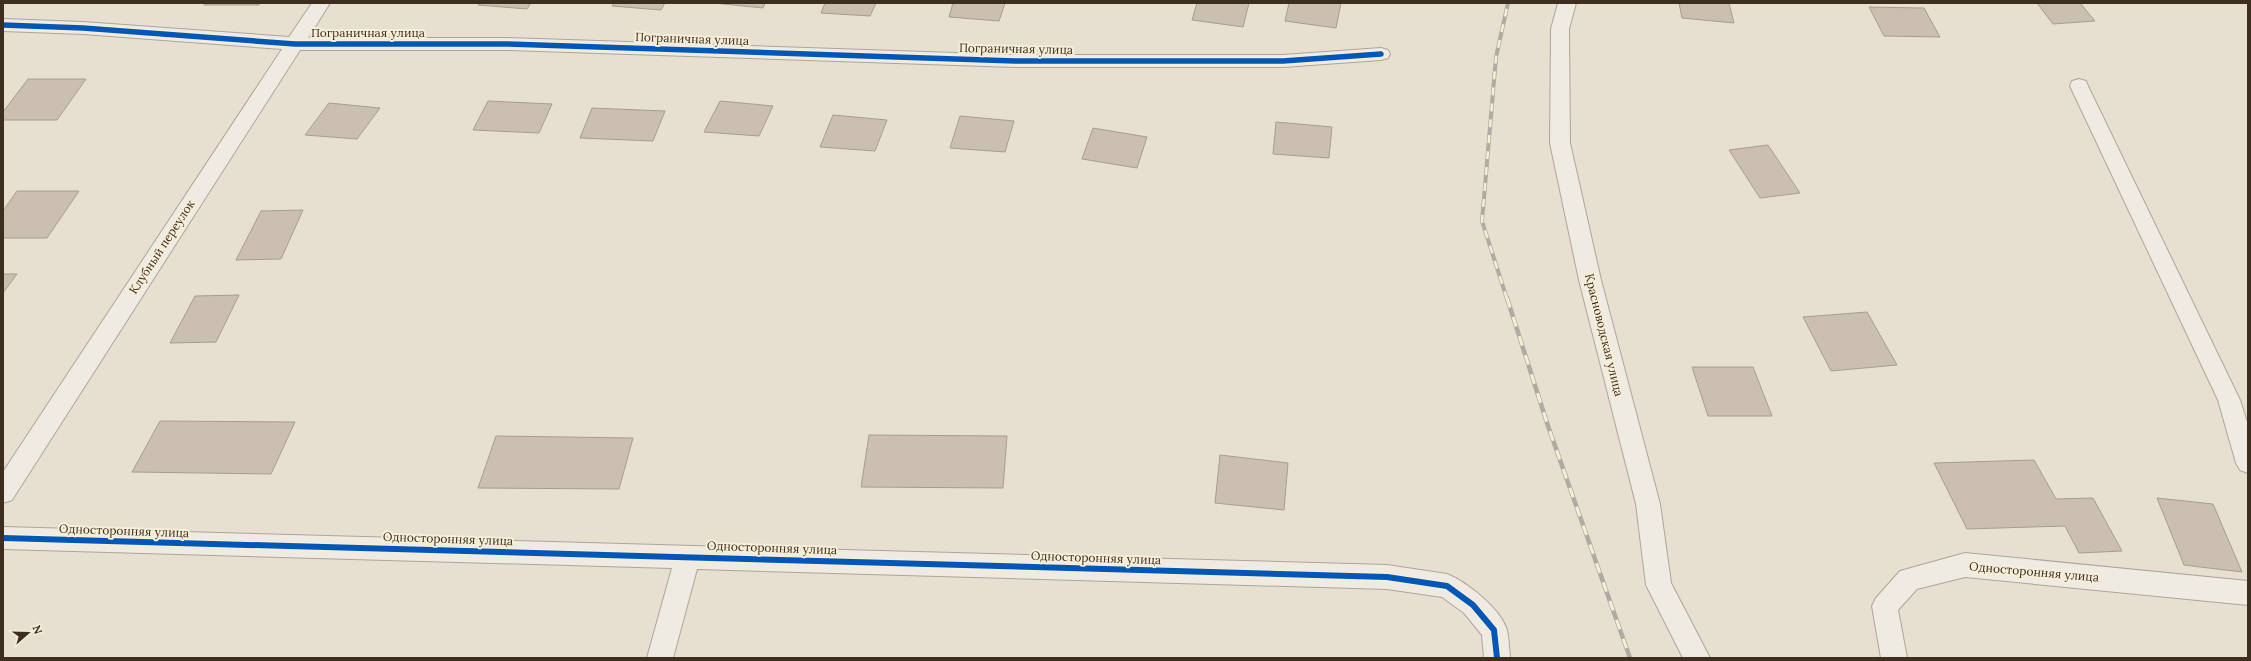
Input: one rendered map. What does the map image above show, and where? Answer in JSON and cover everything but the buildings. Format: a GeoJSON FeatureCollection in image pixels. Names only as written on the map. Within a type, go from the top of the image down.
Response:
{"type":"FeatureCollection","features":[{"type":"Feature","properties":{"kind":"street","name":"Клубный переулок"},"geometry":{"type":"LineString","coordinates":[[3,492],[321,3]]}},
{"type":"Feature","properties":{"kind":"street","name":"Красноводская улица"},"geometry":{"type":"LineString","coordinates":[[1567,3],[1560,29],[1560,143],[1590,280],[1648,504],[1659,585],[1697,658]]}},
{"type":"Feature","properties":{"kind":"street","name":"Пограничная улица"},"geometry":{"type":"LineString","coordinates":[[3,25],[83,28],[294,44],[508,44],[1015,61],[1283,61],[1381,54]]}},
{"type":"Feature","properties":{"kind":"street"},"geometry":{"type":"LineString","coordinates":[[2079,86],[2229,400],[2248,463]]}},
{"type":"Feature","properties":{"kind":"street","name":"Односторонняя улица"},"geometry":{"type":"LineString","coordinates":[[3,538],[1388,577],[1447,586],[1473,605],[1494,630],[1497,658]]}},
{"type":"Feature","properties":{"kind":"street"},"geometry":{"type":"LineString","coordinates":[[660,658],[688,557]]}},
{"type":"Feature","properties":{"kind":"street","name":"Односторонняя улица"},"geometry":{"type":"LineString","coordinates":[[1894,658],[1885,606],[1909,579],[1965,565],[2248,593]]}},
{"type":"Feature","properties":{"kind":"railway"},"geometry":{"type":"LineString","coordinates":[[1507,299],[1482,221],[1496,57],[1508,3]]}},
{"type":"Feature","properties":{"kind":"railway"},"geometry":{"type":"LineString","coordinates":[[1507,298],[1548,426],[1630,658]]}},
{"type":"Feature","properties":{"kind":"cycle path"},"geometry":{"type":"LineString","coordinates":[[3,25],[83,28],[295,44],[508,44],[1015,61],[1283,61],[1381,54]]}},
{"type":"Feature","properties":{"kind":"cycle path"},"geometry":{"type":"LineString","coordinates":[[3,538],[1387,577],[1447,586],[1473,605],[1494,630],[1497,658]]}}]}
